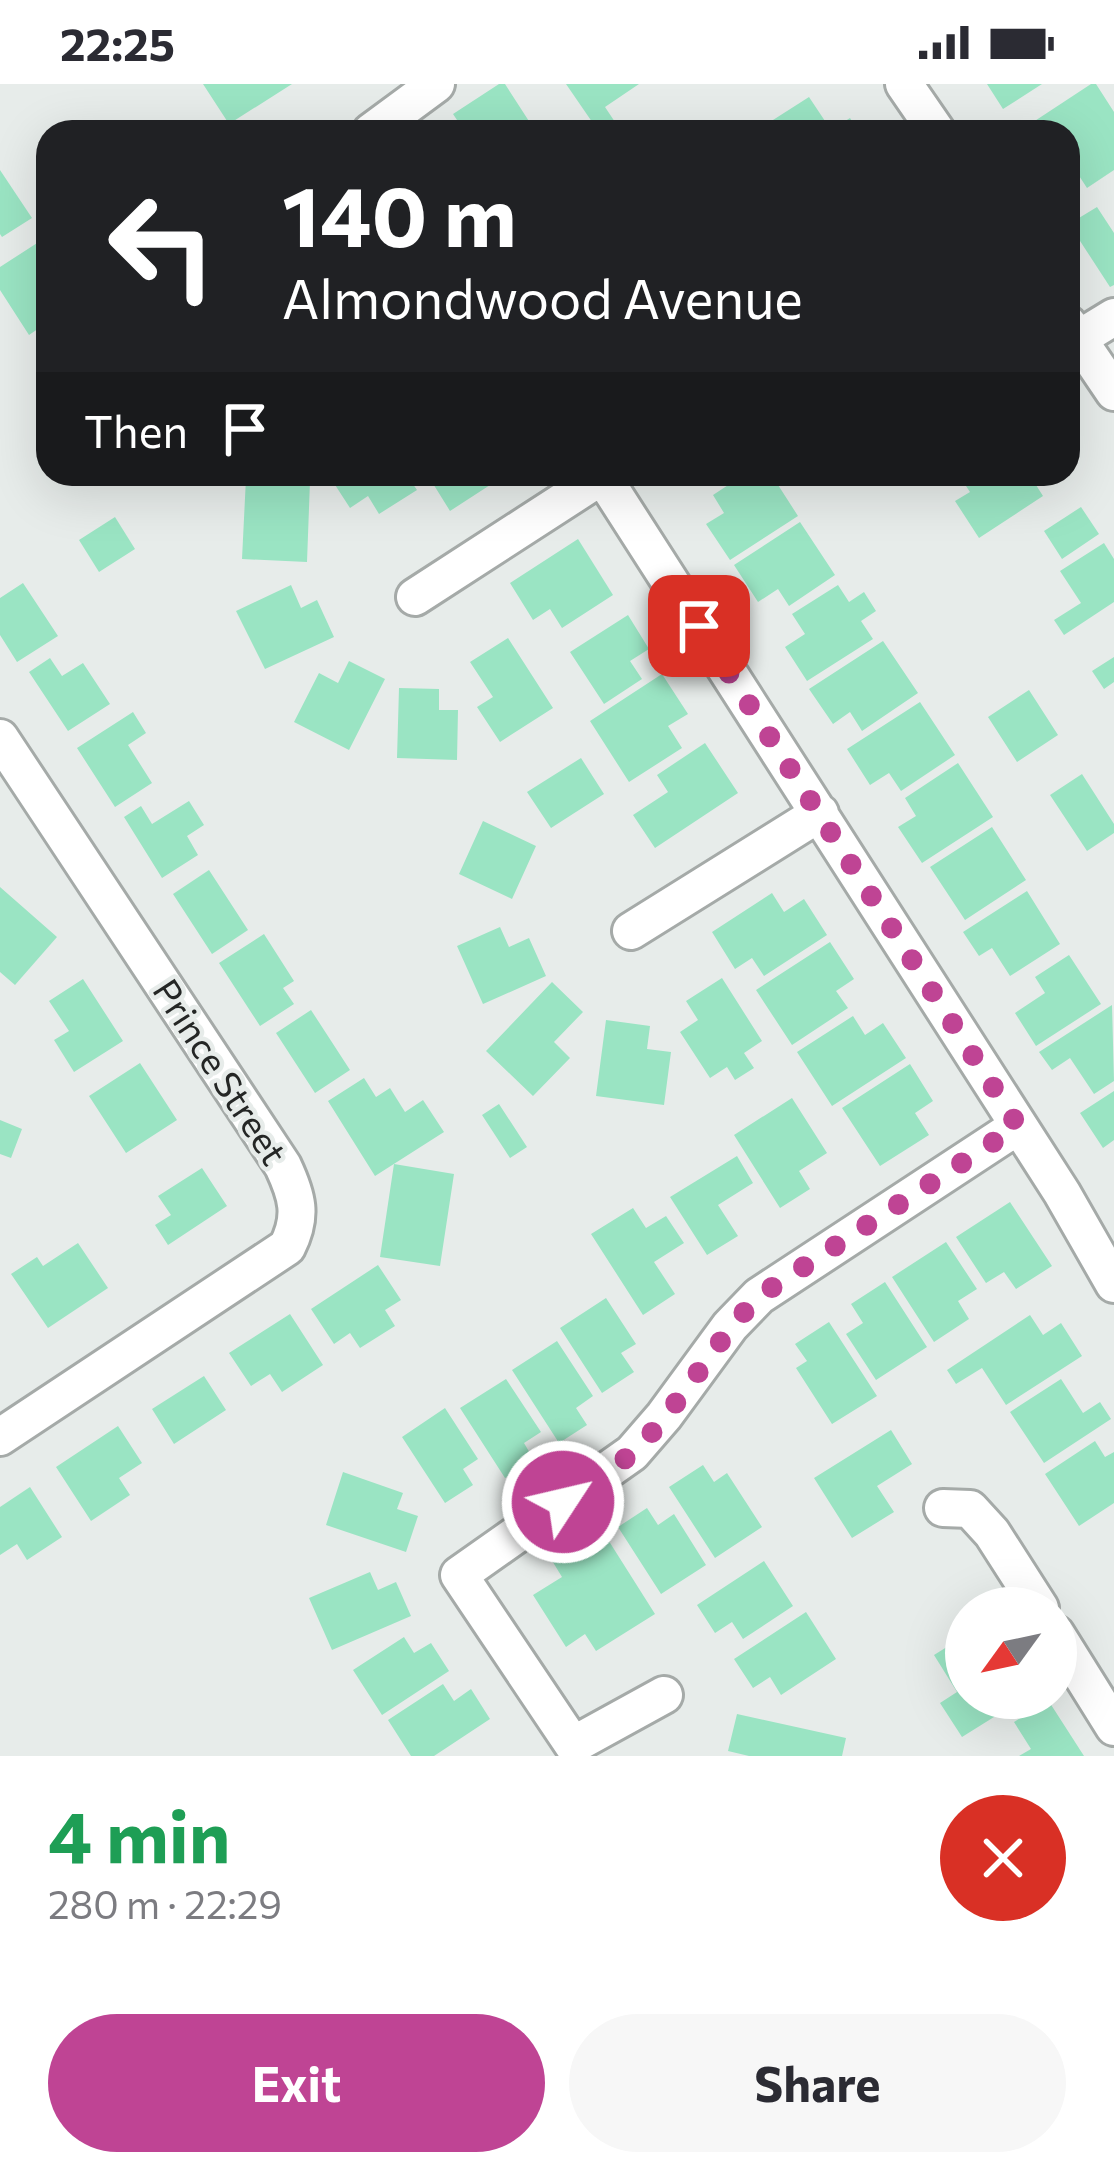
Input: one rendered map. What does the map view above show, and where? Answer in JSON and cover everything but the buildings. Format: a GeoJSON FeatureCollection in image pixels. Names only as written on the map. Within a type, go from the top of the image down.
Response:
{"type":"FeatureCollection","features":[{"type":"Feature","properties":{"kind":"street"},"geometry":{"type":"LineString","coordinates":[[391,120],[436,84]]}},
{"type":"Feature","properties":{"kind":"street"},"geometry":{"type":"LineString","coordinates":[[904,84],[929,120]]}},
{"type":"Feature","properties":{"kind":"street"},"geometry":{"type":"LineString","coordinates":[[1080,329],[1114,317]]}},
{"type":"Feature","properties":{"kind":"street"},"geometry":{"type":"LineString","coordinates":[[1080,342],[1114,392]]}},
{"type":"Feature","properties":{"kind":"street"},"geometry":{"type":"LineString","coordinates":[[415,597],[585,486]]}},
{"type":"Feature","properties":{"kind":"street"},"geometry":{"type":"LineString","coordinates":[[609,486],[1062,1192],[1114,1284]]}},
{"type":"Feature","properties":{"kind":"street","name":"Prince Street"},"geometry":{"type":"LineString","coordinates":[[0,740],[283,1166],[297,1197],[298,1226],[287,1247],[0,1437]]}},
{"type":"Feature","properties":{"kind":"street"},"geometry":{"type":"LineString","coordinates":[[631,932],[820,813]]}},
{"type":"Feature","properties":{"kind":"street"},"geometry":{"type":"LineString","coordinates":[[664,1695],[573,1745],[459,1575],[632,1453],[730,1326],[759,1296],[1018,1126]]}},
{"type":"Feature","properties":{"kind":"street"},"geometry":{"type":"LineString","coordinates":[[943,1508],[970,1509],[1026,1587]]}},
{"type":"Feature","properties":{"kind":"street"},"geometry":{"type":"LineString","coordinates":[[1077,1667],[1114,1726]]}},
{"type":"Feature","properties":{"kind":"route"},"geometry":{"type":"LineString","coordinates":[[563,1502],[632,1453],[730,1326],[759,1296],[1018,1126],[699,626]]}}]}
